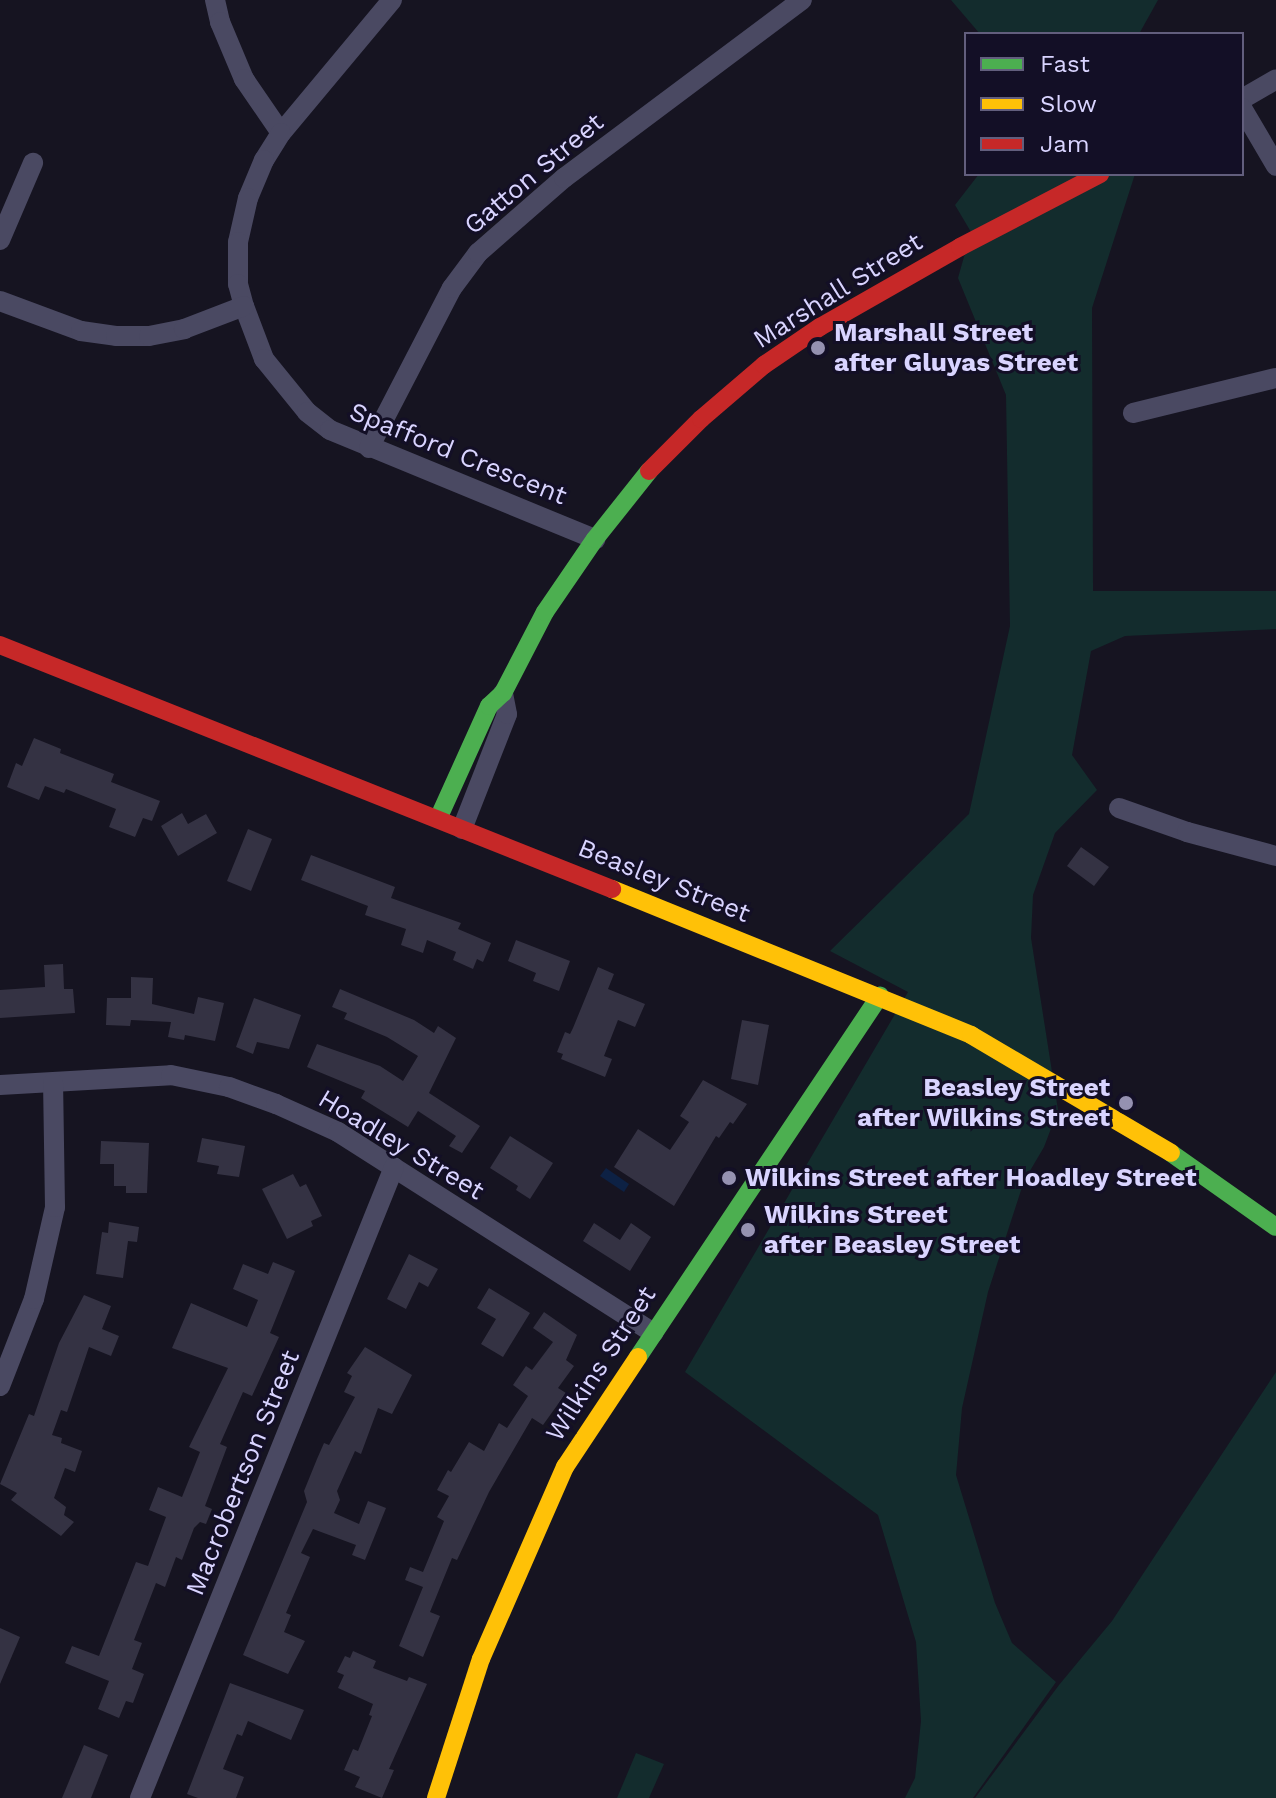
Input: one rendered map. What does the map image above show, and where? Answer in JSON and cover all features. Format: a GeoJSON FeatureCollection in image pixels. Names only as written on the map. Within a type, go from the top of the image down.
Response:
{"type":"FeatureCollection","features":[{"type":"Feature","properties":{"kind":"street"},"geometry":{"type":"LineString","coordinates":[[215,0],[220,22],[244,79],[281,133]]}},
{"type":"Feature","properties":{"kind":"street","name":"Spafford Crescent"},"geometry":{"type":"LineString","coordinates":[[392,0],[281,133],[264,160],[248,198],[238,242],[238,284],[244,306],[264,359],[296,400],[330,430],[595,539]]}},
{"type":"Feature","properties":{"kind":"street","name":"Gatton Street"},"geometry":{"type":"LineString","coordinates":[[369,448],[452,288],[478,253],[564,178],[802,0]]}},
{"type":"Feature","properties":{"kind":"street"},"geometry":{"type":"LineString","coordinates":[[1244,98],[1276,79]]}},
{"type":"Feature","properties":{"kind":"street"},"geometry":{"type":"LineString","coordinates":[[1244,111],[1276,166]]}},
{"type":"Feature","properties":{"kind":"street"},"geometry":{"type":"LineString","coordinates":[[0,240],[33,163]]}},
{"type":"Feature","properties":{"kind":"street","name":"Marshall Street"},"geometry":{"type":"LineString","coordinates":[[438,819],[489,706],[503,693],[545,612],[595,539],[646,474],[701,419],[764,365],[833,320],[1096,176]]}},
{"type":"Feature","properties":{"kind":"street"},"geometry":{"type":"LineString","coordinates":[[0,301],[81,331],[116,336],[149,336],[184,329],[244,306]]}},
{"type":"Feature","properties":{"kind":"street"},"geometry":{"type":"LineString","coordinates":[[1133,413],[1276,378]]}},
{"type":"Feature","properties":{"kind":"street","name":"Beasley Street"},"geometry":{"type":"LineString","coordinates":[[0,645],[880,995],[971,1035],[1016,1058],[1148,1137],[1276,1227]]}},
{"type":"Feature","properties":{"kind":"street","name":"Marshall Street"},"geometry":{"type":"LineString","coordinates":[[462,829],[507,714],[503,693]]}},
{"type":"Feature","properties":{"kind":"street"},"geometry":{"type":"LineString","coordinates":[[1119,808],[1187,832],[1276,856]]}},
{"type":"Feature","properties":{"kind":"street","name":"Wilkins Street"},"geometry":{"type":"LineString","coordinates":[[436,1798],[481,1659],[527,1547],[565,1467],[880,995]]}},
{"type":"Feature","properties":{"kind":"street","name":"Hoadley Street"},"geometry":{"type":"LineString","coordinates":[[0,1085],[171,1075],[229,1087],[338,1132],[653,1333]]}},
{"type":"Feature","properties":{"kind":"street"},"geometry":{"type":"LineString","coordinates":[[0,1386],[34,1299],[55,1207],[53,1083]]}},
{"type":"Feature","properties":{"kind":"street","name":"Macrobertson Street"},"geometry":{"type":"LineString","coordinates":[[140,1798],[394,1167]]}},
{"type":"Feature","properties":{"kind":"green space"},"geometry":{"type":"Polygon","coordinates":[[[951,0],[1158,0],[1140,32],[978,32],[951,0]]]}},
{"type":"Feature","properties":{"kind":"green space"},"geometry":{"type":"Polygon","coordinates":[[[977,176],[1134,176],[1092,308],[1093,591],[1276,591],[1276,629],[1125,636],[1091,651],[1072,755],[1097,790],[1055,833],[1033,895],[1031,938],[1058,1110],[1044,1147],[1024,1181],[988,1292],[962,1408],[956,1475],[995,1603],[1012,1643],[1056,1682],[973,1798],[905,1798],[915,1778],[921,1721],[916,1642],[878,1515],[685,1372],[908,992],[830,951],[969,814],[1010,626],[1006,395],[958,278],[971,232],[955,205],[977,176]]]}},
{"type":"Feature","properties":{"kind":"green space"},"geometry":{"type":"Polygon","coordinates":[[[1276,1372],[1276,1798],[975,1798],[1059,1685],[1112,1621],[1276,1372]]]}},
{"type":"Feature","properties":{"kind":"green space"},"geometry":{"type":"Polygon","coordinates":[[[636,1753],[664,1764],[649,1798],[617,1798],[636,1753]]]}},
{"type":"Feature","properties":{"kind":"water"},"geometry":{"type":"Polygon","coordinates":[[[606,1168],[629,1184],[624,1192],[600,1176],[606,1168]]]}},
{"type":"Feature","properties":{"kind":"building"},"geometry":{"type":"Polygon","coordinates":[[[34,738],[61,749],[60,753],[114,774],[111,782],[160,801],[152,821],[143,818],[135,837],[109,827],[116,809],[66,789],[64,793],[45,786],[39,800],[7,787],[16,763],[22,766],[34,738]]]}},
{"type":"Feature","properties":{"kind":"building"},"geometry":{"type":"Polygon","coordinates":[[[182,813],[188,824],[206,814],[217,833],[178,856],[161,826],[182,813]]]}},
{"type":"Feature","properties":{"kind":"building"},"geometry":{"type":"Polygon","coordinates":[[[248,829],[272,839],[251,891],[227,881],[248,829]]]}},
{"type":"Feature","properties":{"kind":"building"},"geometry":{"type":"Polygon","coordinates":[[[1081,847],[1109,867],[1094,886],[1067,866],[1081,847]]]}},
{"type":"Feature","properties":{"kind":"building"},"geometry":{"type":"Polygon","coordinates":[[[311,855],[395,887],[391,898],[461,923],[458,929],[491,943],[483,962],[477,959],[473,969],[453,960],[456,952],[427,940],[423,953],[401,945],[406,929],[365,915],[368,906],[301,880],[311,855]]]}},
{"type":"Feature","properties":{"kind":"building"},"geometry":{"type":"Polygon","coordinates":[[[516,940],[570,961],[559,991],[533,981],[536,973],[508,961],[516,940]]]}},
{"type":"Feature","properties":{"kind":"building"},"geometry":{"type":"Polygon","coordinates":[[[63,964],[64,989],[73,989],[75,1013],[0,1018],[0,990],[45,987],[44,965],[63,964]]]}},
{"type":"Feature","properties":{"kind":"building"},"geometry":{"type":"Polygon","coordinates":[[[598,967],[614,974],[608,989],[645,1004],[635,1027],[618,1020],[604,1056],[612,1059],[605,1077],[561,1059],[563,1054],[557,1052],[565,1032],[570,1034],[573,1028],[598,967]]]}},
{"type":"Feature","properties":{"kind":"building"},"geometry":{"type":"Polygon","coordinates":[[[131,977],[153,978],[152,1004],[194,1014],[198,997],[224,1003],[215,1041],[185,1035],[184,1040],[168,1037],[171,1022],[131,1020],[130,1026],[106,1025],[107,998],[131,998],[131,977]]]}},
{"type":"Feature","properties":{"kind":"building"},"geometry":{"type":"Polygon","coordinates":[[[340,989],[414,1020],[434,1033],[438,1026],[456,1038],[429,1093],[480,1126],[462,1153],[449,1146],[456,1136],[418,1111],[408,1127],[361,1098],[365,1091],[307,1067],[317,1044],[380,1066],[403,1081],[418,1056],[387,1037],[344,1019],[347,1013],[332,1007],[340,989]]]}},
{"type":"Feature","properties":{"kind":"building"},"geometry":{"type":"Polygon","coordinates":[[[254,998],[301,1015],[289,1049],[257,1042],[253,1054],[236,1047],[254,998]]]}},
{"type":"Feature","properties":{"kind":"building"},"geometry":{"type":"Polygon","coordinates":[[[742,1020],[769,1025],[758,1085],[731,1079],[742,1020]]]}},
{"type":"Feature","properties":{"kind":"building"},"geometry":{"type":"Polygon","coordinates":[[[703,1080],[747,1104],[733,1124],[730,1122],[719,1138],[716,1136],[674,1206],[614,1167],[638,1129],[670,1150],[689,1122],[680,1116],[703,1080]]]}},
{"type":"Feature","properties":{"kind":"building"},"geometry":{"type":"Polygon","coordinates":[[[510,1136],[553,1163],[530,1199],[516,1190],[518,1186],[490,1168],[510,1136]]]}},
{"type":"Feature","properties":{"kind":"building"},"geometry":{"type":"Polygon","coordinates":[[[202,1138],[245,1146],[239,1177],[217,1174],[219,1166],[197,1162],[202,1138]]]}},
{"type":"Feature","properties":{"kind":"building"},"geometry":{"type":"Polygon","coordinates":[[[101,1141],[149,1143],[147,1193],[126,1193],[126,1186],[114,1186],[114,1164],[100,1164],[101,1141]]]}},
{"type":"Feature","properties":{"kind":"building"},"geometry":{"type":"Polygon","coordinates":[[[293,1174],[300,1187],[306,1184],[322,1216],[311,1221],[313,1226],[287,1239],[262,1189],[293,1174]]]}},
{"type":"Feature","properties":{"kind":"building"},"geometry":{"type":"Polygon","coordinates":[[[109,1222],[139,1227],[137,1242],[128,1241],[123,1278],[96,1274],[102,1232],[108,1233],[109,1222]]]}},
{"type":"Feature","properties":{"kind":"building"},"geometry":{"type":"Polygon","coordinates":[[[594,1223],[620,1240],[631,1223],[651,1237],[630,1271],[583,1241],[594,1223]]]}},
{"type":"Feature","properties":{"kind":"building"},"geometry":{"type":"Polygon","coordinates":[[[409,1254],[438,1269],[428,1287],[419,1282],[406,1309],[387,1299],[409,1254]]]}},
{"type":"Feature","properties":{"kind":"building"},"geometry":{"type":"Polygon","coordinates":[[[273,1262],[295,1271],[270,1333],[279,1337],[252,1396],[243,1392],[220,1444],[227,1447],[205,1506],[212,1509],[206,1524],[200,1522],[194,1528],[182,1560],[176,1557],[165,1587],[156,1583],[134,1640],[142,1643],[132,1669],[144,1674],[133,1703],[126,1701],[119,1718],[98,1709],[109,1681],[65,1663],[72,1646],[99,1656],[136,1562],[148,1566],[166,1517],[149,1510],[158,1487],[182,1497],[200,1452],[189,1447],[228,1368],[172,1348],[191,1303],[247,1327],[258,1300],[233,1289],[243,1264],[268,1274],[273,1262]]]}},
{"type":"Feature","properties":{"kind":"building"},"geometry":{"type":"Polygon","coordinates":[[[489,1288],[530,1313],[503,1357],[481,1344],[496,1319],[477,1308],[489,1288]]]}},
{"type":"Feature","properties":{"kind":"building"},"geometry":{"type":"Polygon","coordinates":[[[84,1295],[111,1306],[102,1329],[119,1336],[111,1356],[89,1347],[67,1412],[61,1410],[52,1435],[62,1438],[61,1443],[82,1451],[75,1472],[65,1468],[54,1498],[66,1507],[64,1515],[74,1522],[61,1536],[11,1500],[17,1493],[0,1484],[29,1414],[34,1416],[59,1343],[84,1295]]]}},
{"type":"Feature","properties":{"kind":"building"},"geometry":{"type":"Polygon","coordinates":[[[544,1312],[577,1335],[566,1360],[574,1366],[558,1388],[566,1393],[543,1425],[532,1418],[489,1492],[457,1560],[452,1558],[430,1612],[440,1616],[423,1657],[399,1646],[423,1587],[405,1580],[410,1567],[423,1572],[444,1521],[437,1517],[449,1496],[437,1490],[448,1470],[451,1472],[469,1442],[484,1451],[499,1423],[507,1428],[528,1396],[513,1385],[526,1366],[532,1370],[553,1342],[533,1328],[544,1312]]]}},
{"type":"Feature","properties":{"kind":"building"},"geometry":{"type":"Polygon","coordinates":[[[365,1347],[412,1375],[392,1414],[378,1408],[361,1454],[355,1451],[337,1491],[340,1500],[334,1513],[359,1524],[368,1501],[386,1508],[365,1560],[352,1555],[356,1545],[313,1529],[301,1553],[310,1557],[286,1613],[291,1615],[284,1632],[305,1641],[288,1674],[243,1655],[307,1502],[304,1491],[317,1459],[324,1443],[329,1445],[355,1397],[344,1392],[352,1376],[347,1373],[365,1347]]]}},
{"type":"Feature","properties":{"kind":"building"},"geometry":{"type":"Polygon","coordinates":[[[0,1628],[20,1637],[0,1684],[0,1628]]]}},
{"type":"Feature","properties":{"kind":"building"},"geometry":{"type":"Polygon","coordinates":[[[353,1651],[376,1661],[373,1668],[407,1681],[409,1677],[427,1684],[389,1769],[394,1770],[382,1798],[355,1787],[360,1777],[344,1770],[353,1749],[358,1751],[372,1716],[369,1715],[373,1704],[338,1688],[344,1675],[337,1672],[345,1656],[350,1658],[353,1651]]]}},
{"type":"Feature","properties":{"kind":"building"},"geometry":{"type":"Polygon","coordinates":[[[230,1683],[304,1710],[291,1740],[248,1721],[242,1736],[237,1734],[223,1769],[244,1777],[236,1798],[198,1798],[187,1794],[230,1683]]]}},
{"type":"Feature","properties":{"kind":"building"},"geometry":{"type":"Polygon","coordinates":[[[84,1745],[108,1755],[91,1798],[62,1798],[84,1745]]]}},
{"type":"Feature","properties":{"kind":"traffic: fast"},"geometry":{"type":"LineString","coordinates":[[438,819],[489,706],[503,693],[545,612],[595,539],[649,471]]}},
{"type":"Feature","properties":{"kind":"traffic: fast"},"geometry":{"type":"LineString","coordinates":[[638,1357],[880,995]]}},
{"type":"Feature","properties":{"kind":"traffic: fast"},"geometry":{"type":"LineString","coordinates":[[1171,1153],[1276,1227]]}},
{"type":"Feature","properties":{"kind":"traffic: slow"},"geometry":{"type":"LineString","coordinates":[[612,889],[971,1035],[1171,1153]]}},
{"type":"Feature","properties":{"kind":"traffic: slow"},"geometry":{"type":"LineString","coordinates":[[436,1798],[481,1659],[565,1467],[638,1357]]}},
{"type":"Feature","properties":{"kind":"traffic: jam"},"geometry":{"type":"LineString","coordinates":[[649,471],[701,419],[764,365],[820,327],[960,247],[1096,176]]}},
{"type":"Feature","properties":{"kind":"traffic: jam"},"geometry":{"type":"LineString","coordinates":[[0,645],[612,889]]}},
{"type":"Feature","properties":{"kind":"place","name":"Marshall Street after Gluyas Street"},"geometry":{"type":"Point","coordinates":[818,348]}},
{"type":"Feature","properties":{"kind":"place","name":"Beasley Street after Wilkins Street"},"geometry":{"type":"Point","coordinates":[1126,1103]}},
{"type":"Feature","properties":{"kind":"place","name":"Wilkins Street after Hoadley Street"},"geometry":{"type":"Point","coordinates":[729,1178]}},
{"type":"Feature","properties":{"kind":"place","name":"Wilkins Street after Beasley Street"},"geometry":{"type":"Point","coordinates":[748,1230]}}]}
